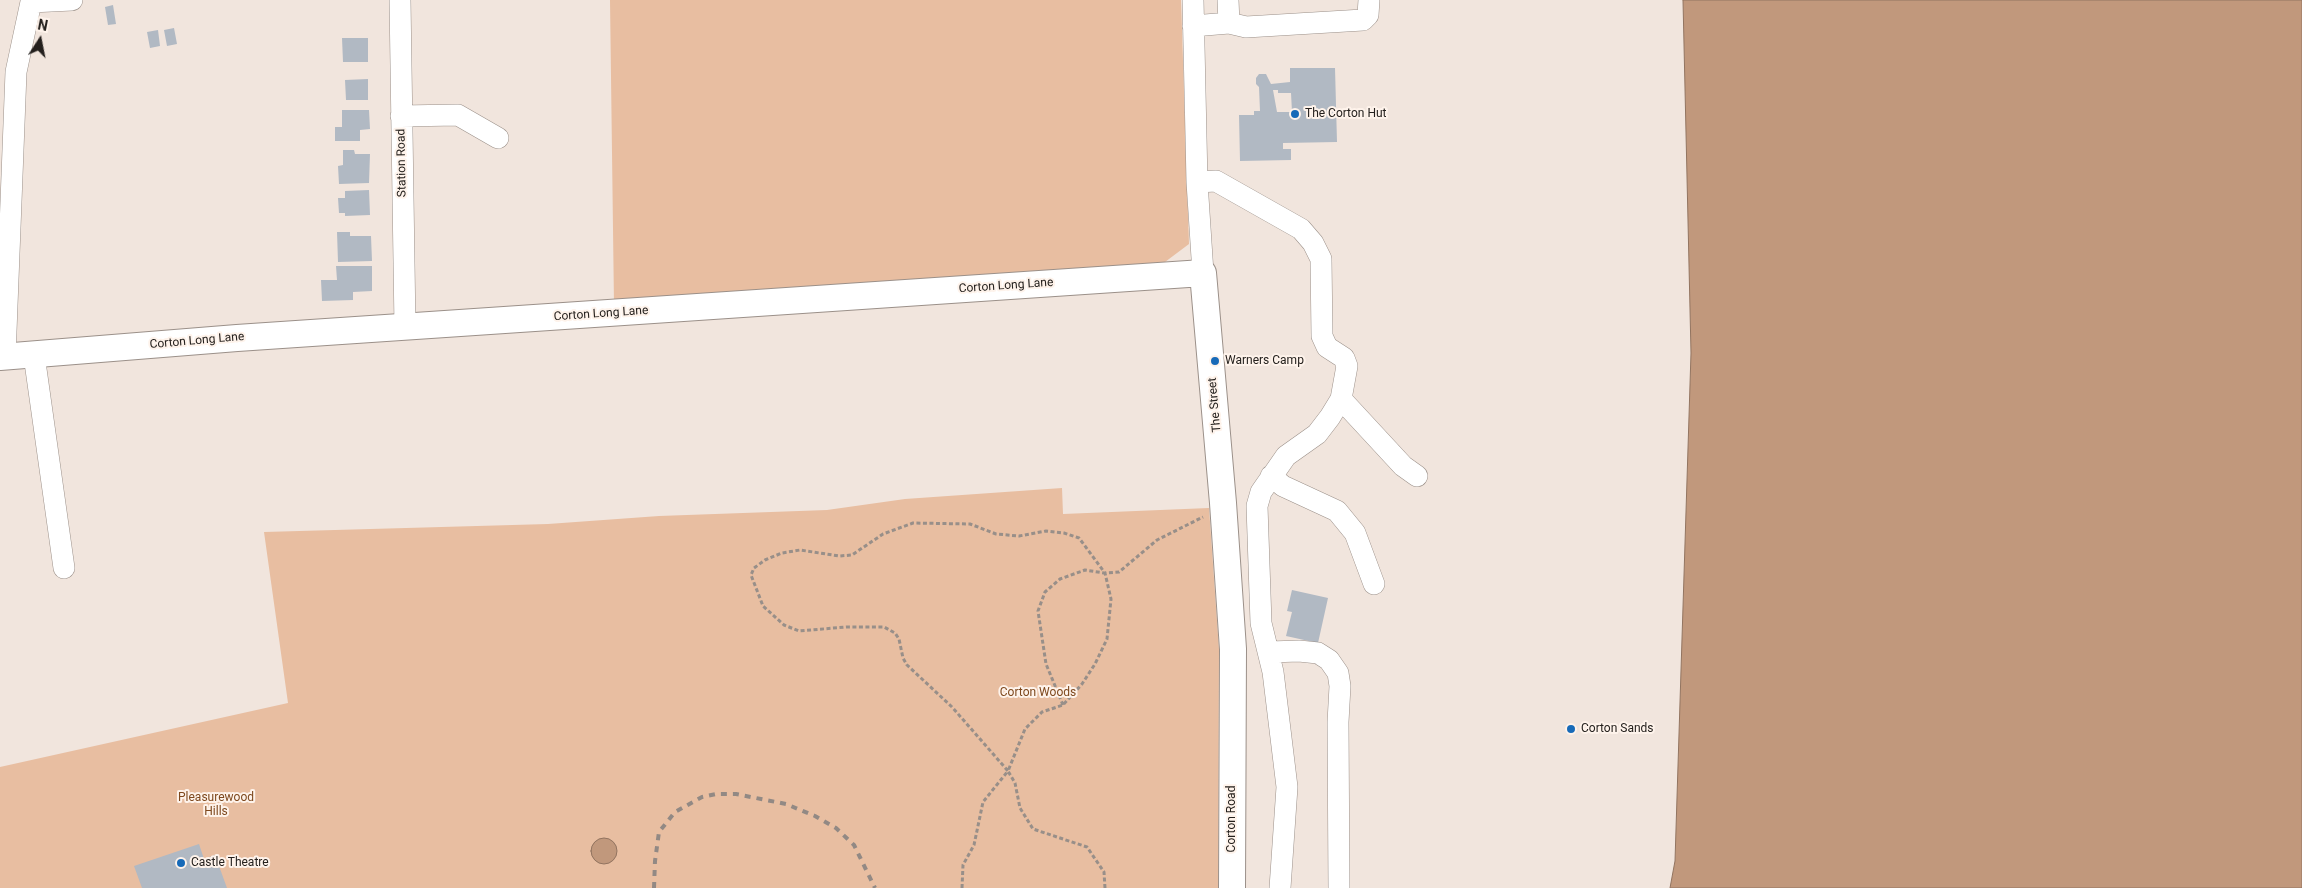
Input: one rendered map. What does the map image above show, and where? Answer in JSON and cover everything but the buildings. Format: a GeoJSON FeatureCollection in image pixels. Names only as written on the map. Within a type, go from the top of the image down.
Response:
{"type":"FeatureCollection","features":[{"type":"Feature","properties":{"kind":"main road","name":"Corton Long Lane"},"geometry":{"type":"LineString","coordinates":[[2,357],[236,338],[1203,272]]}},
{"type":"Feature","properties":{"kind":"main road","name":"The Street"},"geometry":{"type":"LineString","coordinates":[[1203,272],[1223,503],[1233,649],[1232,749]]}},
{"type":"Feature","properties":{"kind":"main road","name":"Corton Road"},"geometry":{"type":"LineString","coordinates":[[1232,749],[1232,888]]}},
{"type":"Feature","properties":{"kind":"street"},"geometry":{"type":"LineString","coordinates":[[2,357],[16,72],[31,2],[72,0]]}},
{"type":"Feature","properties":{"kind":"street","name":"Station Road"},"geometry":{"type":"LineString","coordinates":[[400,0],[405,327]]}},
{"type":"Feature","properties":{"kind":"street","name":"The Street"},"geometry":{"type":"LineString","coordinates":[[1193,0],[1197,182],[1203,272]]}},
{"type":"Feature","properties":{"kind":"street"},"geometry":{"type":"LineString","coordinates":[[1228,0],[1229,23]]}},
{"type":"Feature","properties":{"kind":"street"},"geometry":{"type":"LineString","coordinates":[[1193,26],[1229,23],[1246,27],[1363,20],[1368,15],[1369,0]]}},
{"type":"Feature","properties":{"kind":"street"},"geometry":{"type":"LineString","coordinates":[[401,116],[458,115],[498,138]]}},
{"type":"Feature","properties":{"kind":"street"},"geometry":{"type":"LineString","coordinates":[[1197,182],[1216,180],[1300,229],[1313,243],[1321,259],[1322,336],[1327,346],[1344,358],[1347,366],[1341,399],[1317,434],[1286,456],[1261,492],[1257,506],[1261,623],[1270,652],[1287,787],[1280,888]]}},
{"type":"Feature","properties":{"kind":"street"},"geometry":{"type":"LineString","coordinates":[[34,355],[64,568]]}},
{"type":"Feature","properties":{"kind":"street"},"geometry":{"type":"LineString","coordinates":[[1341,399],[1403,466],[1417,476]]}},
{"type":"Feature","properties":{"kind":"street"},"geometry":{"type":"LineString","coordinates":[[1271,476],[1283,486],[1337,512],[1355,533],[1374,584]]}},
{"type":"Feature","properties":{"kind":"street"},"geometry":{"type":"LineString","coordinates":[[1270,652],[1299,651],[1318,653],[1329,660],[1338,673],[1340,686],[1338,722],[1339,888]]}},
{"type":"Feature","properties":{"kind":"path"},"geometry":{"type":"LineString","coordinates":[[1063,705],[1046,664],[1041,642],[1038,611],[1045,592],[1060,580],[1086,570],[1105,573],[1120,572],[1157,540],[1209,514],[1223,503]]}},
{"type":"Feature","properties":{"kind":"path"},"geometry":{"type":"LineString","coordinates":[[962,888],[962,865],[974,845],[982,802],[1008,771],[1025,730],[1042,712],[1063,705],[1090,670],[1107,639],[1111,599],[1105,573],[1079,538],[1064,533],[1046,531],[1012,535],[996,534],[970,524],[913,523],[883,534],[852,555],[839,556],[800,550],[782,553],[765,560],[754,568],[751,575],[763,606],[784,626],[799,631],[846,627],[884,627],[895,633],[899,639],[906,665],[952,707],[1008,771],[1015,783],[1020,808],[1033,829],[1087,847],[1104,872],[1105,888]]}},
{"type":"Feature","properties":{"kind":"green space"},"geometry":{"type":"Polygon","coordinates":[[[610,0],[1181,0],[1189,244],[1165,262],[614,305],[610,0]]]}},
{"type":"Feature","properties":{"kind":"green space","name":"Corton Woods"},"geometry":{"type":"Polygon","coordinates":[[[1062,488],[1063,514],[1209,508],[1219,649],[1218,888],[0,888],[0,767],[288,703],[264,532],[548,524],[659,516],[827,510],[905,499],[1062,488]]]}},
{"type":"Feature","properties":{"kind":"shaded area"},"geometry":{"type":"Polygon","coordinates":[[[1683,0],[2302,0],[2302,888],[1670,888],[1675,861],[1691,353],[1683,0]]]}},
{"type":"Feature","properties":{"kind":"shaded area"},"geometry":{"type":"Polygon","coordinates":[[[604,838],[613,842],[617,851],[613,860],[604,864],[595,860],[591,851],[595,842],[604,838]]]}},
{"type":"Feature","properties":{"kind":"railway"},"geometry":{"type":"LineString","coordinates":[[654,888],[659,832],[675,812],[702,797],[716,794],[736,794],[786,804],[815,816],[836,828],[854,845],[875,888]]}},
{"type":"Feature","properties":{"kind":"place","name":"The Corton Hut"},"geometry":{"type":"Point","coordinates":[1295,114]}},
{"type":"Feature","properties":{"kind":"place","name":"Warners Camp"},"geometry":{"type":"Point","coordinates":[1215,361]}},
{"type":"Feature","properties":{"kind":"place","name":"Corton Sands"},"geometry":{"type":"Point","coordinates":[1571,729]}},
{"type":"Feature","properties":{"kind":"place","name":"Castle Theatre"},"geometry":{"type":"Point","coordinates":[181,863]}},
{"type":"Feature","properties":{"kind":"park label","name":"Pleasurewood Hills"},"geometry":{"type":"Point","coordinates":[216,805]}}]}
